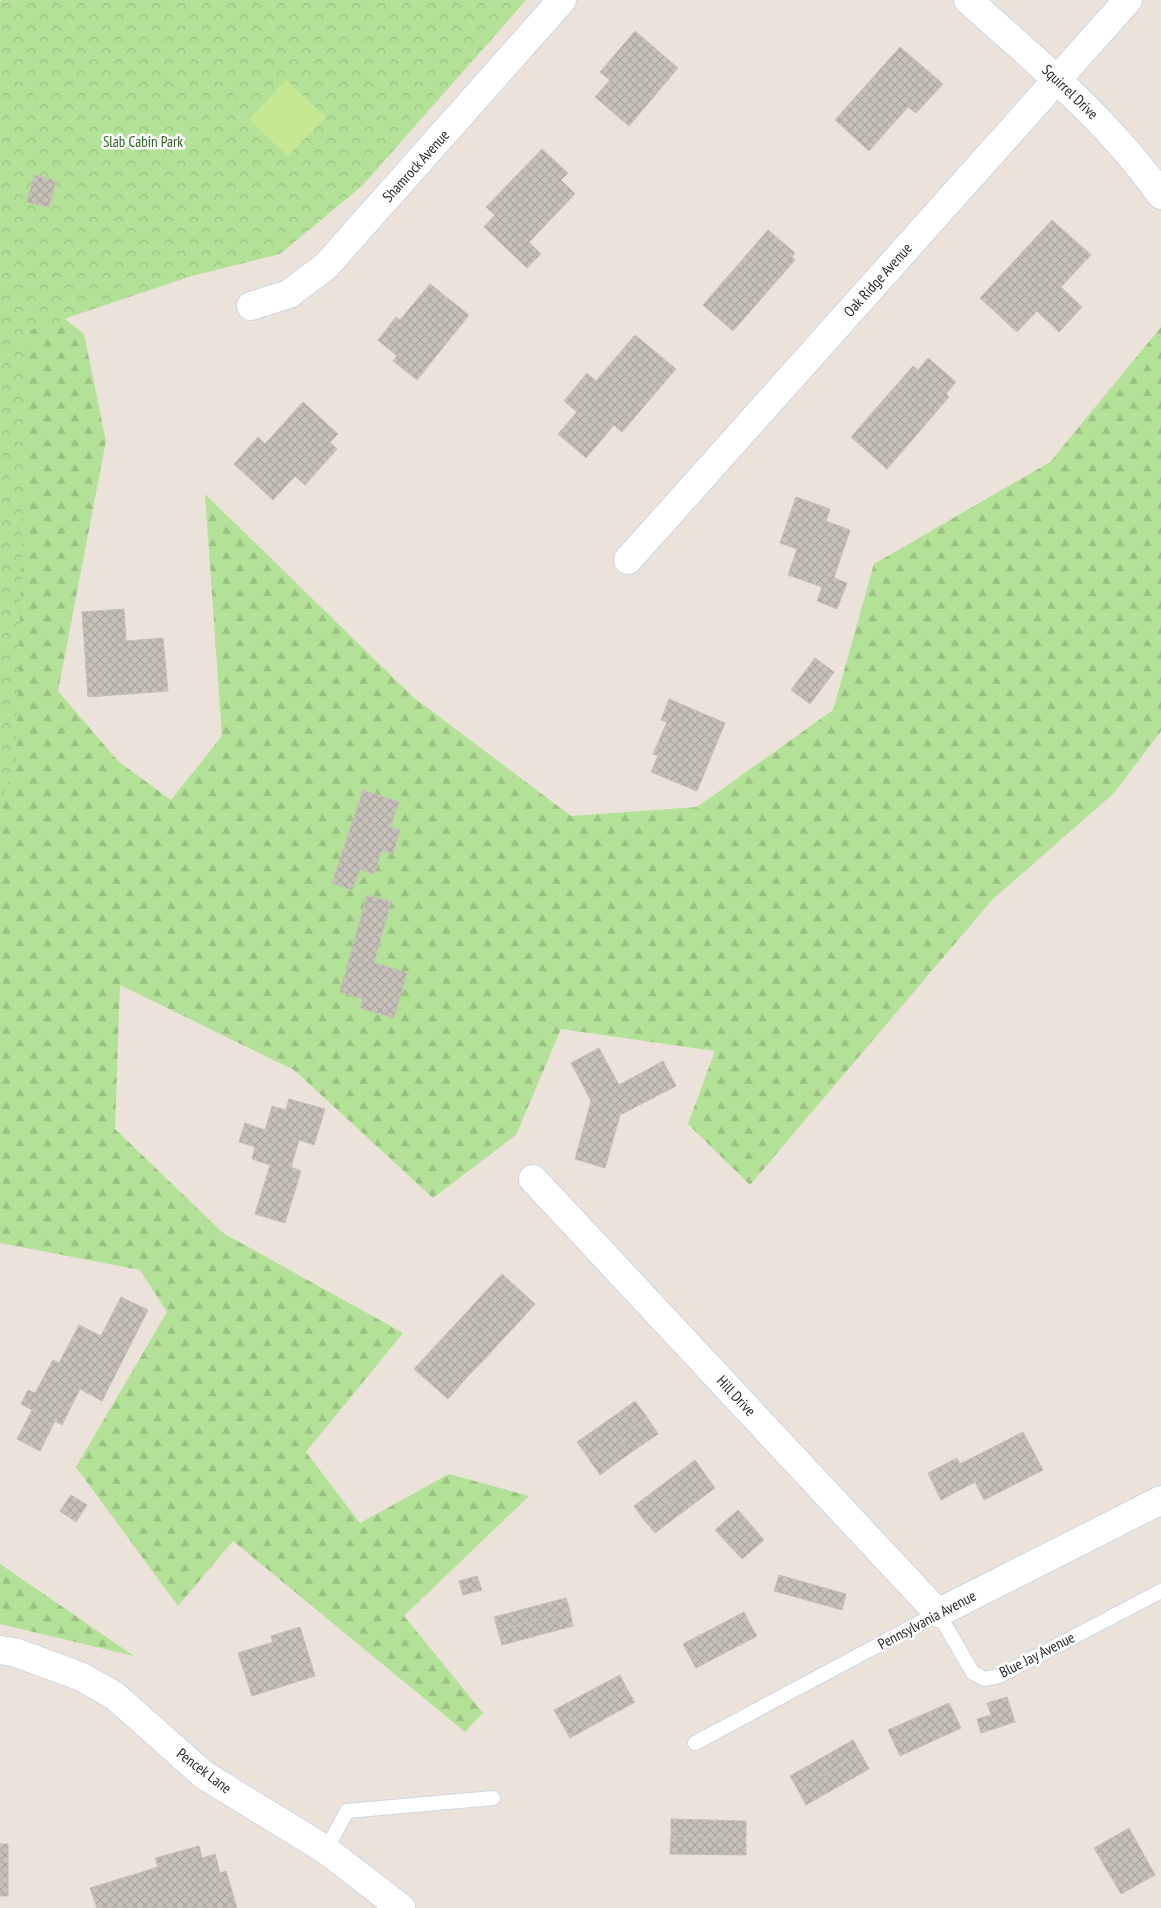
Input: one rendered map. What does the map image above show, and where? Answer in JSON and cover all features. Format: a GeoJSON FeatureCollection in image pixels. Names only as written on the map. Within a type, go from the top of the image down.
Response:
{"type":"FeatureCollection","features":[{"type":"Feature","properties":{"kind":"street","name":"Shamrock Avenue"},"geometry":{"type":"LineString","coordinates":[[251,306],[289,294],[326,266],[562,0]]}},
{"type":"Feature","properties":{"kind":"street","name":"Squirrel Drive"},"geometry":{"type":"LineString","coordinates":[[968,0],[1057,79],[1103,124],[1142,168],[1161,195]]}},
{"type":"Feature","properties":{"kind":"street","name":"Oak Ridge Avenue"},"geometry":{"type":"LineString","coordinates":[[628,560],[1128,0]]}},
{"type":"Feature","properties":{"kind":"street","name":"Hill Drive"},"geometry":{"type":"LineString","coordinates":[[533,1179],[938,1613]]}},
{"type":"Feature","properties":{"kind":"street","name":"Pennsylvania Avenue"},"geometry":{"type":"LineString","coordinates":[[938,1613],[1161,1500]]}},
{"type":"Feature","properties":{"kind":"street","name":"Pencek Lane"},"geometry":{"type":"LineString","coordinates":[[0,1650],[14,1652],[82,1677],[115,1696],[204,1775],[326,1850],[401,1908]]}},
{"type":"Feature","properties":{"kind":"lane","name":"Blue Jay Avenue"},"geometry":{"type":"LineString","coordinates":[[938,1613],[973,1673],[985,1679],[999,1676],[1161,1591]]}},
{"type":"Feature","properties":{"kind":"lane","name":"Pennsylvania Avenue"},"geometry":{"type":"LineString","coordinates":[[695,1744],[938,1613]]}},
{"type":"Feature","properties":{"kind":"lane"},"geometry":{"type":"LineString","coordinates":[[326,1850],[347,1811],[493,1798]]}},
{"type":"Feature","properties":{"kind":"green space","name":"Slab Cabin Park"},"geometry":{"type":"Polygon","coordinates":[[[2,0],[526,0],[362,186],[280,254],[192,276],[28,331],[16,763],[0,805],[0,2],[2,0]]]}},
{"type":"Feature","properties":{"kind":"green space"},"geometry":{"type":"Polygon","coordinates":[[[286,80],[326,117],[288,156],[249,120],[286,80]]]}},
{"type":"Feature","properties":{"kind":"green space"},"geometry":{"type":"Polygon","coordinates":[[[0,302],[45,303],[84,334],[106,441],[58,691],[118,761],[171,800],[222,736],[205,494],[413,697],[571,816],[697,807],[833,710],[874,564],[1050,462],[1161,327],[1161,731],[1114,793],[991,901],[750,1185],[688,1124],[715,1051],[561,1029],[516,1135],[433,1198],[294,1070],[120,985],[115,1129],[223,1233],[403,1333],[306,1452],[360,1523],[449,1474],[529,1496],[404,1616],[483,1713],[465,1732],[233,1541],[178,1606],[76,1467],[167,1312],[140,1270],[0,1243],[0,302]]]}},
{"type":"Feature","properties":{"kind":"green space"},"geometry":{"type":"Polygon","coordinates":[[[0,1564],[134,1656],[0,1624],[0,1564]]]}},
{"type":"Feature","properties":{"kind":"building"},"geometry":{"type":"Polygon","coordinates":[[[635,31],[678,68],[629,126],[595,97],[610,80],[600,72],[635,31]]]}},
{"type":"Feature","properties":{"kind":"building"},"geometry":{"type":"Polygon","coordinates":[[[900,47],[943,84],[916,113],[908,107],[869,151],[835,120],[900,47]]]}},
{"type":"Feature","properties":{"kind":"building"},"geometry":{"type":"Polygon","coordinates":[[[542,149],[568,173],[561,180],[575,194],[529,242],[541,254],[527,268],[484,227],[495,215],[486,207],[542,149]]]}},
{"type":"Feature","properties":{"kind":"building"},"geometry":{"type":"Polygon","coordinates":[[[34,175],[56,181],[49,207],[27,202],[34,175]]]}},
{"type":"Feature","properties":{"kind":"building"},"geometry":{"type":"Polygon","coordinates":[[[1052,220],[1091,255],[1061,287],[1082,307],[1059,332],[1037,311],[1017,332],[980,298],[1052,220]]]}},
{"type":"Feature","properties":{"kind":"building"},"geometry":{"type":"Polygon","coordinates":[[[768,230],[795,253],[792,257],[795,260],[733,331],[703,305],[768,230]]]}},
{"type":"Feature","properties":{"kind":"building"},"geometry":{"type":"Polygon","coordinates":[[[430,284],[469,315],[417,380],[393,361],[397,356],[378,340],[396,317],[400,320],[430,284]]]}},
{"type":"Feature","properties":{"kind":"building"},"geometry":{"type":"Polygon","coordinates":[[[635,335],[676,369],[622,432],[614,425],[586,458],[558,434],[577,412],[564,401],[587,373],[596,381],[635,335]]]}},
{"type":"Feature","properties":{"kind":"building"},"geometry":{"type":"Polygon","coordinates":[[[928,358],[956,382],[946,394],[949,397],[887,469],[851,437],[913,366],[918,370],[928,358]]]}},
{"type":"Feature","properties":{"kind":"building"},"geometry":{"type":"Polygon","coordinates":[[[303,402],[338,434],[330,442],[337,449],[305,485],[295,476],[273,500],[234,464],[258,437],[265,444],[303,402]]]}},
{"type":"Feature","properties":{"kind":"building"},"geometry":{"type":"Polygon","coordinates":[[[796,497],[830,509],[826,521],[850,530],[834,578],[847,583],[837,609],[817,601],[822,587],[788,575],[797,549],[780,543],[796,497]]]}},
{"type":"Feature","properties":{"kind":"building"},"geometry":{"type":"Polygon","coordinates":[[[124,609],[126,641],[163,638],[168,691],[88,697],[82,612],[124,609]]]}},
{"type":"Feature","properties":{"kind":"building"},"geometry":{"type":"Polygon","coordinates":[[[815,658],[834,672],[810,704],[791,690],[815,658]]]}},
{"type":"Feature","properties":{"kind":"building"},"geometry":{"type":"Polygon","coordinates":[[[669,699],[725,723],[697,791],[651,772],[658,756],[653,754],[667,722],[661,720],[669,699]]]}},
{"type":"Feature","properties":{"kind":"building"},"geometry":{"type":"Polygon","coordinates":[[[363,790],[399,802],[390,827],[400,830],[393,854],[382,850],[374,874],[360,869],[352,890],[332,883],[363,790]]]}},
{"type":"Feature","properties":{"kind":"building"},"geometry":{"type":"Polygon","coordinates":[[[367,895],[391,902],[374,963],[407,973],[394,1018],[360,1008],[363,999],[340,992],[367,895]]]}},
{"type":"Feature","properties":{"kind":"building"},"geometry":{"type":"Polygon","coordinates":[[[599,1048],[619,1085],[663,1061],[676,1086],[620,1115],[605,1168],[575,1159],[591,1101],[571,1063],[599,1048]]]}},
{"type":"Feature","properties":{"kind":"building"},"geometry":{"type":"Polygon","coordinates":[[[289,1099],[325,1109],[314,1145],[299,1140],[291,1167],[301,1171],[285,1223],[255,1214],[270,1165],[252,1159],[255,1147],[239,1142],[245,1123],[265,1130],[272,1106],[286,1110],[289,1099]]]}},
{"type":"Feature","properties":{"kind":"building"},"geometry":{"type":"Polygon","coordinates":[[[502,1274],[535,1304],[518,1323],[485,1292],[502,1274]]]}},
{"type":"Feature","properties":{"kind":"building"},"geometry":{"type":"Polygon","coordinates":[[[485,1292],[518,1323],[500,1342],[466,1313],[485,1292]]]}},
{"type":"Feature","properties":{"kind":"building"},"geometry":{"type":"Polygon","coordinates":[[[121,1297],[148,1310],[102,1401],[80,1389],[62,1425],[55,1421],[40,1451],[17,1439],[32,1410],[21,1404],[28,1390],[35,1393],[53,1360],[59,1363],[79,1325],[101,1336],[121,1297]]]}},
{"type":"Feature","properties":{"kind":"building"},"geometry":{"type":"Polygon","coordinates":[[[466,1313],[500,1342],[484,1360],[451,1329],[466,1313]]]}},
{"type":"Feature","properties":{"kind":"building"},"geometry":{"type":"Polygon","coordinates":[[[451,1329],[484,1360],[469,1375],[436,1345],[451,1329]]]}},
{"type":"Feature","properties":{"kind":"building"},"geometry":{"type":"Polygon","coordinates":[[[436,1345],[469,1375],[448,1399],[414,1369],[436,1345]]]}},
{"type":"Feature","properties":{"kind":"building"},"geometry":{"type":"Polygon","coordinates":[[[635,1401],[647,1417],[619,1437],[607,1421],[635,1401]]]}},
{"type":"Feature","properties":{"kind":"building"},"geometry":{"type":"Polygon","coordinates":[[[647,1417],[658,1434],[630,1453],[619,1437],[647,1417]]]}},
{"type":"Feature","properties":{"kind":"building"},"geometry":{"type":"Polygon","coordinates":[[[607,1421],[619,1437],[589,1459],[577,1442],[607,1421]]]}},
{"type":"Feature","properties":{"kind":"building"},"geometry":{"type":"Polygon","coordinates":[[[1023,1432],[1043,1470],[984,1500],[975,1482],[941,1500],[928,1473],[957,1458],[960,1464],[1023,1432]]]}},
{"type":"Feature","properties":{"kind":"building"},"geometry":{"type":"Polygon","coordinates":[[[619,1437],[630,1453],[600,1475],[589,1459],[619,1437]]]}},
{"type":"Feature","properties":{"kind":"building"},"geometry":{"type":"Polygon","coordinates":[[[695,1460],[705,1474],[644,1520],[634,1506],[695,1460]]]}},
{"type":"Feature","properties":{"kind":"building"},"geometry":{"type":"Polygon","coordinates":[[[705,1474],[715,1488],[655,1533],[644,1520],[705,1474]]]}},
{"type":"Feature","properties":{"kind":"building"},"geometry":{"type":"Polygon","coordinates":[[[71,1495],[87,1505],[76,1522],[60,1511],[71,1495]]]}},
{"type":"Feature","properties":{"kind":"building"},"geometry":{"type":"Polygon","coordinates":[[[738,1510],[764,1540],[742,1559],[715,1530],[738,1510]]]}},
{"type":"Feature","properties":{"kind":"building"},"geometry":{"type":"Polygon","coordinates":[[[779,1575],[846,1594],[842,1610],[774,1591],[779,1575]]]}},
{"type":"Feature","properties":{"kind":"building"},"geometry":{"type":"Polygon","coordinates":[[[477,1576],[482,1590],[463,1595],[459,1581],[477,1576]]]}},
{"type":"Feature","properties":{"kind":"building"},"geometry":{"type":"Polygon","coordinates":[[[566,1598],[570,1611],[498,1631],[494,1617],[566,1598]]]}},
{"type":"Feature","properties":{"kind":"building"},"geometry":{"type":"Polygon","coordinates":[[[570,1611],[573,1626],[502,1645],[498,1631],[570,1611]]]}},
{"type":"Feature","properties":{"kind":"building"},"geometry":{"type":"Polygon","coordinates":[[[744,1612],[750,1624],[690,1657],[683,1644],[744,1612]]]}},
{"type":"Feature","properties":{"kind":"building"},"geometry":{"type":"Polygon","coordinates":[[[750,1624],[757,1636],[696,1668],[690,1657],[750,1624]]]}},
{"type":"Feature","properties":{"kind":"building"},"geometry":{"type":"Polygon","coordinates":[[[300,1627],[315,1676],[252,1696],[238,1653],[273,1642],[271,1636],[300,1627]]]}},
{"type":"Feature","properties":{"kind":"building"},"geometry":{"type":"Polygon","coordinates":[[[620,1675],[627,1689],[562,1724],[554,1710],[620,1675]]]}},
{"type":"Feature","properties":{"kind":"building"},"geometry":{"type":"Polygon","coordinates":[[[627,1689],[635,1702],[570,1738],[562,1724],[627,1689]]]}},
{"type":"Feature","properties":{"kind":"building"},"geometry":{"type":"Polygon","coordinates":[[[1007,1697],[1015,1722],[981,1733],[977,1719],[991,1715],[987,1703],[1007,1697]]]}},
{"type":"Feature","properties":{"kind":"building"},"geometry":{"type":"Polygon","coordinates":[[[949,1703],[955,1715],[894,1743],[888,1730],[949,1703]]]}},
{"type":"Feature","properties":{"kind":"building"},"geometry":{"type":"Polygon","coordinates":[[[955,1715],[961,1728],[900,1756],[894,1743],[955,1715]]]}},
{"type":"Feature","properties":{"kind":"building"},"geometry":{"type":"Polygon","coordinates":[[[853,1740],[861,1754],[798,1790],[790,1776],[853,1740]]]}},
{"type":"Feature","properties":{"kind":"building"},"geometry":{"type":"Polygon","coordinates":[[[861,1754],[869,1769],[806,1805],[798,1790],[861,1754]]]}},
{"type":"Feature","properties":{"kind":"building"},"geometry":{"type":"Polygon","coordinates":[[[671,1819],[746,1821],[746,1838],[671,1836],[671,1819]]]}},
{"type":"Feature","properties":{"kind":"building"},"geometry":{"type":"Polygon","coordinates":[[[1129,1828],[1155,1875],[1121,1894],[1094,1848],[1129,1828]]]}},
{"type":"Feature","properties":{"kind":"building"},"geometry":{"type":"Polygon","coordinates":[[[671,1836],[746,1838],[746,1855],[670,1854],[671,1836]]]}},
{"type":"Feature","properties":{"kind":"building"},"geometry":{"type":"Polygon","coordinates":[[[0,1844],[8,1844],[8,1896],[0,1896],[0,1844]]]}},
{"type":"Feature","properties":{"kind":"building"},"geometry":{"type":"Polygon","coordinates":[[[199,1846],[202,1858],[215,1854],[220,1873],[226,1871],[237,1908],[97,1908],[90,1888],[158,1867],[155,1858],[199,1846]]]}}]}
